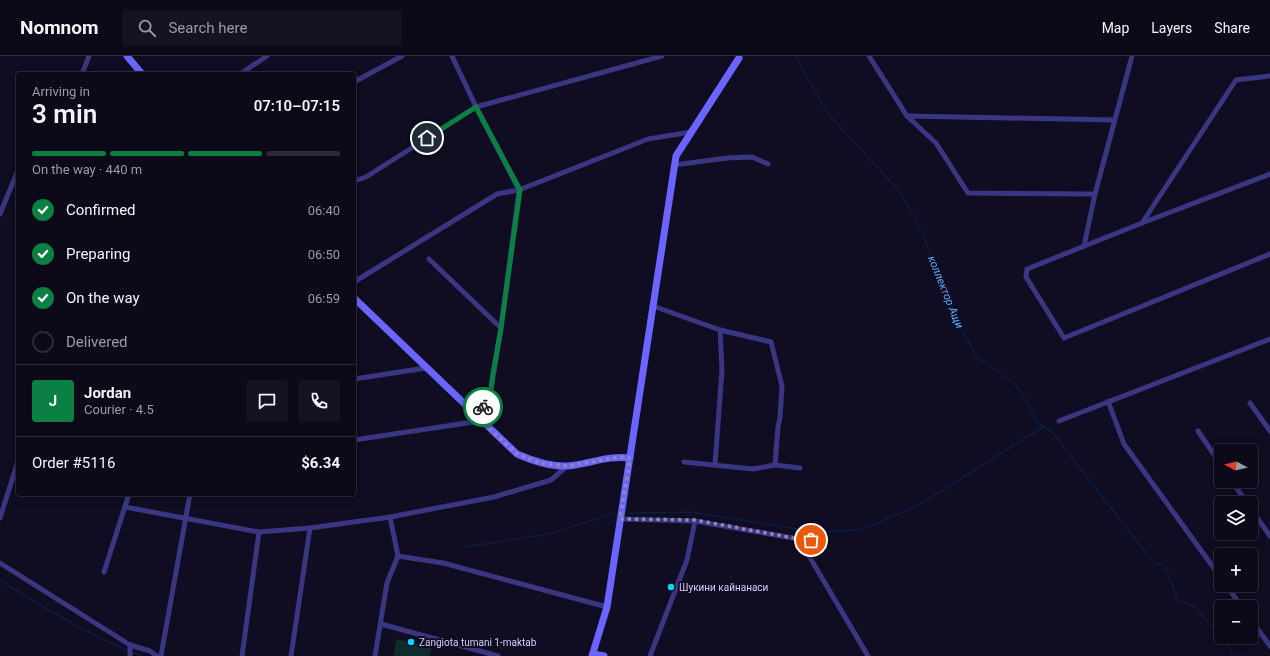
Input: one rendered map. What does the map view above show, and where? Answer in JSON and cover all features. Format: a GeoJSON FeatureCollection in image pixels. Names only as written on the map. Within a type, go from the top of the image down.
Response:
{"type":"FeatureCollection","features":[{"type":"Feature","properties":{"kind":"main road"},"geometry":{"type":"LineString","coordinates":[[127,56],[140,72]]}},
{"type":"Feature","properties":{"kind":"main road"},"geometry":{"type":"LineString","coordinates":[[604,656],[593,655],[607,607],[676,156],[738,57]]}},
{"type":"Feature","properties":{"kind":"main road"},"geometry":{"type":"LineString","coordinates":[[356,300],[517,454],[539,463],[568,466],[619,457],[630,458]]}},
{"type":"Feature","properties":{"kind":"street"},"geometry":{"type":"LineString","coordinates":[[83,72],[89,56]]}},
{"type":"Feature","properties":{"kind":"street"},"geometry":{"type":"LineString","coordinates":[[243,72],[267,56]]}},
{"type":"Feature","properties":{"kind":"street"},"geometry":{"type":"LineString","coordinates":[[356,81],[402,56]]}},
{"type":"Feature","properties":{"kind":"street"},"geometry":{"type":"LineString","coordinates":[[356,440],[473,422],[478,418],[491,389],[520,190],[476,107],[452,56]]}},
{"type":"Feature","properties":{"kind":"street"},"geometry":{"type":"LineString","coordinates":[[356,180],[366,177],[476,107],[662,56]]}},
{"type":"Feature","properties":{"kind":"street"},"geometry":{"type":"LineString","coordinates":[[869,56],[907,116],[936,143],[968,193],[1096,194]]}},
{"type":"Feature","properties":{"kind":"street"},"geometry":{"type":"LineString","coordinates":[[1084,246],[1114,120],[1132,56]]}},
{"type":"Feature","properties":{"kind":"street"},"geometry":{"type":"LineString","coordinates":[[1142,223],[1236,80],[1270,76]]}},
{"type":"Feature","properties":{"kind":"street"},"geometry":{"type":"LineString","coordinates":[[907,116],[1114,120]]}},
{"type":"Feature","properties":{"kind":"street"},"geometry":{"type":"LineString","coordinates":[[356,281],[497,194],[520,190],[648,139],[691,132]]}},
{"type":"Feature","properties":{"kind":"street"},"geometry":{"type":"LineString","coordinates":[[674,165],[727,158],[752,157],[768,164]]}},
{"type":"Feature","properties":{"kind":"street"},"geometry":{"type":"LineString","coordinates":[[1270,174],[1027,269],[1026,277],[1064,338],[1270,254]]}},
{"type":"Feature","properties":{"kind":"street"},"geometry":{"type":"LineString","coordinates":[[0,214],[16,175]]}},
{"type":"Feature","properties":{"kind":"street"},"geometry":{"type":"LineString","coordinates":[[429,259],[501,328]]}},
{"type":"Feature","properties":{"kind":"street"},"geometry":{"type":"LineString","coordinates":[[653,306],[720,330],[771,342],[782,386],[775,465]]}},
{"type":"Feature","properties":{"kind":"street"},"geometry":{"type":"LineString","coordinates":[[715,464],[722,370],[720,330]]}},
{"type":"Feature","properties":{"kind":"street"},"geometry":{"type":"LineString","coordinates":[[1059,421],[1270,339]]}},
{"type":"Feature","properties":{"kind":"street"},"geometry":{"type":"LineString","coordinates":[[356,379],[426,368]]}},
{"type":"Feature","properties":{"kind":"street"},"geometry":{"type":"LineString","coordinates":[[1108,402],[1124,444],[1214,568]]}},
{"type":"Feature","properties":{"kind":"street"},"geometry":{"type":"LineString","coordinates":[[1250,403],[1270,432]]}},
{"type":"Feature","properties":{"kind":"street"},"geometry":{"type":"LineString","coordinates":[[1198,431],[1214,455]]}},
{"type":"Feature","properties":{"kind":"street"},"geometry":{"type":"LineString","coordinates":[[684,462],[753,468],[775,465],[800,468]]}},
{"type":"Feature","properties":{"kind":"street"},"geometry":{"type":"LineString","coordinates":[[125,507],[259,532],[310,528],[390,517],[494,497],[550,480],[568,466]]}},
{"type":"Feature","properties":{"kind":"street"},"geometry":{"type":"LineString","coordinates":[[0,518],[16,467]]}},
{"type":"Feature","properties":{"kind":"street"},"geometry":{"type":"LineString","coordinates":[[104,572],[128,496]]}},
{"type":"Feature","properties":{"kind":"street"},"geometry":{"type":"LineString","coordinates":[[161,656],[190,496]]}},
{"type":"Feature","properties":{"kind":"street"},"geometry":{"type":"LineString","coordinates":[[375,656],[387,583],[398,556],[390,517]]}},
{"type":"Feature","properties":{"kind":"street"},"geometry":{"type":"LineString","coordinates":[[620,519],[695,520],[799,539],[823,540]]}},
{"type":"Feature","properties":{"kind":"street"},"geometry":{"type":"LineString","coordinates":[[1258,519],[1270,536]]}},
{"type":"Feature","properties":{"kind":"street"},"geometry":{"type":"LineString","coordinates":[[650,656],[687,560],[695,520]]}},
{"type":"Feature","properties":{"kind":"street"},"geometry":{"type":"LineString","coordinates":[[291,656],[310,528]]}},
{"type":"Feature","properties":{"kind":"street"},"geometry":{"type":"LineString","coordinates":[[242,656],[259,532]]}},
{"type":"Feature","properties":{"kind":"street"},"geometry":{"type":"LineString","coordinates":[[799,539],[868,656]]}},
{"type":"Feature","properties":{"kind":"street"},"geometry":{"type":"LineString","coordinates":[[398,556],[443,563],[607,607]]}},
{"type":"Feature","properties":{"kind":"street"},"geometry":{"type":"LineString","coordinates":[[0,563],[130,647],[150,651],[157,656]]}},
{"type":"Feature","properties":{"kind":"street"},"geometry":{"type":"LineString","coordinates":[[381,624],[498,656]]}},
{"type":"Feature","properties":{"kind":"street"},"geometry":{"type":"LineString","coordinates":[[1258,630],[1270,646]]}},
{"type":"Feature","properties":{"kind":"street"},"geometry":{"type":"LineString","coordinates":[[130,647],[130,656]]}},
{"type":"Feature","properties":{"kind":"green space"},"geometry":{"type":"Polygon","coordinates":[[[397,639],[432,647],[430,656],[393,656],[397,639]]]}},
{"type":"Feature","properties":{"kind":"waterway","name":"коллектор Ащи"},"geometry":{"type":"LineString","coordinates":[[795,56],[829,115],[901,193],[924,237],[957,322],[978,358],[1012,381],[1020,391],[1038,423],[1051,431],[1154,563],[1164,565],[1178,600],[1196,608],[1230,649],[1233,656]]}},
{"type":"Feature","properties":{"kind":"waterway"},"geometry":{"type":"LineString","coordinates":[[630,513],[691,512],[816,532],[861,530],[919,505],[1043,427]]}},
{"type":"Feature","properties":{"kind":"waterway"},"geometry":{"type":"LineString","coordinates":[[465,547],[549,534],[615,513]]}},
{"type":"Feature","properties":{"kind":"waterway"},"geometry":{"type":"LineString","coordinates":[[0,580],[104,640],[141,656]]}},
{"type":"Feature","properties":{"kind":"way so far"},"geometry":{"type":"LineString","coordinates":[[483,407],[478,418],[517,454],[539,463],[568,466],[619,457],[630,458],[620,519],[695,520],[811,540]]}},
{"type":"Feature","properties":{"kind":"place","name":"Шукини кайнанаси"},"geometry":{"type":"Point","coordinates":[671,587]}},
{"type":"Feature","properties":{"kind":"place","name":"Zangiota tumani 1-maktab"},"geometry":{"type":"Point","coordinates":[411,642]}},
{"type":"Feature","properties":{"kind":"route"},"geometry":{"type":"LineString","coordinates":[[427,138],[476,107],[520,190],[491,389],[483,407]]}}]}
